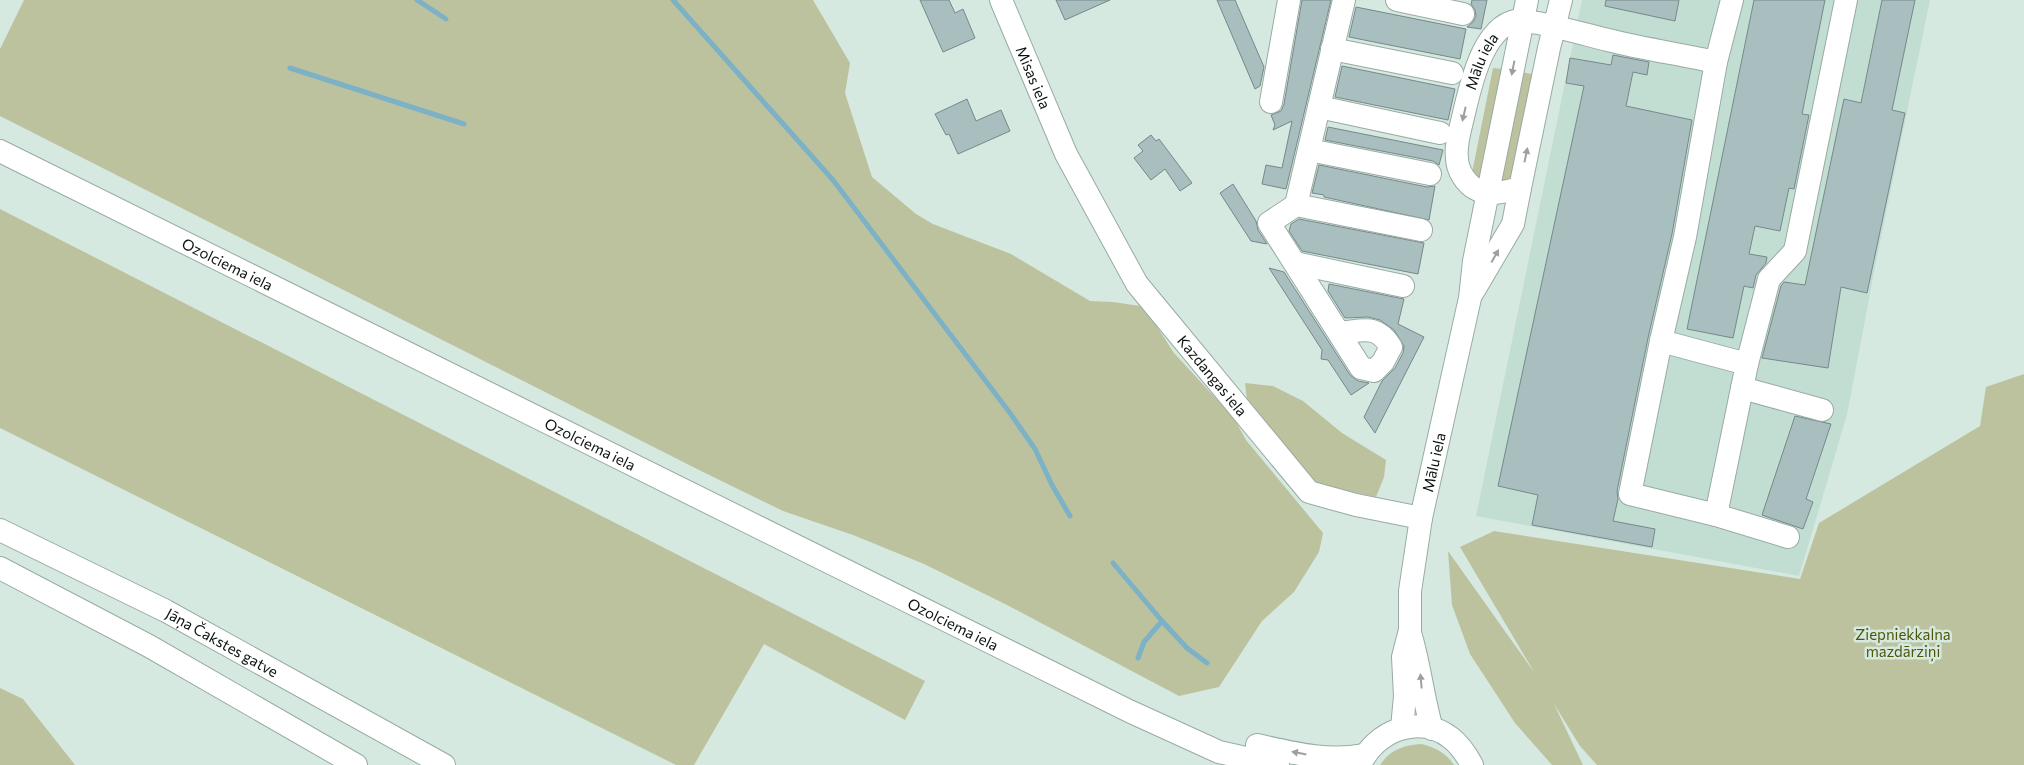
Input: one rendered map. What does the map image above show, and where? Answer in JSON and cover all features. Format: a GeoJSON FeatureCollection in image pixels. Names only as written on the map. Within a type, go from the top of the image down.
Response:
{"type":"FeatureCollection","features":[{"type":"Feature","properties":{"kind":"street","name":"Misas iela"},"geometry":{"type":"LineString","coordinates":[[1001,0],[1066,154]]}},
{"type":"Feature","properties":{"kind":"street"},"geometry":{"type":"LineString","coordinates":[[1271,102],[1289,0]]}},
{"type":"Feature","properties":{"kind":"street"},"geometry":{"type":"LineString","coordinates":[[1339,333],[1269,223],[1296,205],[1344,0]]}},
{"type":"Feature","properties":{"kind":"street"},"geometry":{"type":"LineString","coordinates":[[1398,0],[1463,14]]}},
{"type":"Feature","properties":{"kind":"street","name":"Mālu iela"},"geometry":{"type":"LineString","coordinates":[[1470,298],[1512,224],[1561,0]]}},
{"type":"Feature","properties":{"kind":"street"},"geometry":{"type":"LineString","coordinates":[[1732,0],[1716,62],[1685,237],[1661,341],[1630,494],[1716,515],[1788,537]]}},
{"type":"Feature","properties":{"kind":"street"},"geometry":{"type":"LineString","coordinates":[[1716,515],[1747,364],[1769,279],[1795,251],[1846,0]]}},
{"type":"Feature","properties":{"kind":"street"},"geometry":{"type":"LineString","coordinates":[[1525,10],[1555,26],[1610,40],[1716,62]]}},
{"type":"Feature","properties":{"kind":"street","name":"Mālu iela"},"geometry":{"type":"LineString","coordinates":[[1402,728],[1405,696],[1403,657],[1410,630],[1410,591],[1421,518],[1470,298],[1474,261],[1525,10]]}},
{"type":"Feature","properties":{"kind":"street","name":"Mālu iela"},"geometry":{"type":"LineString","coordinates":[[1488,194],[1475,189],[1463,178],[1456,158],[1459,135],[1472,77],[1478,61],[1493,36],[1525,10]]}},
{"type":"Feature","properties":{"kind":"street"},"geometry":{"type":"LineString","coordinates":[[1332,49],[1452,72]]}},
{"type":"Feature","properties":{"kind":"street"},"geometry":{"type":"LineString","coordinates":[[1319,107],[1440,133]]}},
{"type":"Feature","properties":{"kind":"street"},"geometry":{"type":"LineString","coordinates":[[1309,150],[1430,174]]}},
{"type":"Feature","properties":{"kind":"street","name":"Ozolciema iela"},"geometry":{"type":"LineString","coordinates":[[0,151],[1129,711],[1219,752],[1278,765]]}},
{"type":"Feature","properties":{"kind":"street","name":"Kazdangas iela"},"geometry":{"type":"LineString","coordinates":[[1066,154],[1138,284],[1308,492],[1356,505],[1421,518]]}},
{"type":"Feature","properties":{"kind":"street"},"geometry":{"type":"LineString","coordinates":[[1488,194],[1520,188]]}},
{"type":"Feature","properties":{"kind":"street"},"geometry":{"type":"LineString","coordinates":[[1296,205],[1421,230]]}},
{"type":"Feature","properties":{"kind":"street"},"geometry":{"type":"LineString","coordinates":[[1295,263],[1403,286]]}},
{"type":"Feature","properties":{"kind":"street"},"geometry":{"type":"LineString","coordinates":[[1661,341],[1747,364]]}},
{"type":"Feature","properties":{"kind":"street"},"geometry":{"type":"LineString","coordinates":[[1742,388],[1822,410]]}},
{"type":"Feature","properties":{"kind":"street","name":"Jāņa Čakstes gatve"},"geometry":{"type":"LineString","coordinates":[[0,530],[166,611],[446,764]]}},
{"type":"Feature","properties":{"kind":"street"},"geometry":{"type":"LineString","coordinates":[[0,568],[149,646],[356,765]]}},
{"type":"Feature","properties":{"kind":"street","name":"Mālu iela"},"geometry":{"type":"LineString","coordinates":[[1410,630],[1421,672],[1423,696],[1432,729]]}},
{"type":"Feature","properties":{"kind":"street","name":"Ozolciema iela"},"geometry":{"type":"LineString","coordinates":[[1182,735],[1206,734],[1328,759],[1362,760],[1381,738],[1402,728],[1417,726],[1432,729],[1449,737],[1464,750],[1472,765]]}},
{"type":"Feature","properties":{"kind":"shaded area"},"geometry":{"type":"Polygon","coordinates":[[[1582,0],[1930,0],[1876,262],[1847,415],[1799,576],[1476,516],[1582,0]]]}},
{"type":"Feature","properties":{"kind":"green space"},"geometry":{"type":"Polygon","coordinates":[[[24,0],[813,0],[850,63],[845,93],[872,177],[916,214],[933,224],[1011,254],[1090,301],[1140,306],[1150,316],[1174,353],[1234,418],[1246,440],[1323,533],[1319,552],[1294,592],[1262,621],[1219,687],[1179,696],[1007,605],[924,564],[853,535],[783,511],[699,470],[0,116],[0,49],[24,0]]]}},
{"type":"Feature","properties":{"kind":"green space"},"geometry":{"type":"Polygon","coordinates":[[[1493,68],[1504,69],[1482,180],[1472,173],[1493,68]]]}},
{"type":"Feature","properties":{"kind":"green space"},"geometry":{"type":"Polygon","coordinates":[[[1522,72],[1537,75],[1510,181],[1504,182],[1500,179],[1522,72]]]}},
{"type":"Feature","properties":{"kind":"green space"},"geometry":{"type":"Polygon","coordinates":[[[0,209],[925,681],[905,720],[764,644],[694,765],[676,765],[0,428],[0,209]]]}},
{"type":"Feature","properties":{"kind":"green space","name":"Ziepniekkalna mazdārziņi"},"geometry":{"type":"Polygon","coordinates":[[[2024,374],[2024,765],[1597,765],[1580,746],[1554,704],[1583,765],[1552,765],[1515,723],[1470,654],[1452,605],[1448,551],[1534,672],[1460,547],[1494,531],[1800,579],[1819,523],[1980,426],[1986,387],[2024,374]]]}},
{"type":"Feature","properties":{"kind":"green space"},"geometry":{"type":"Polygon","coordinates":[[[1245,383],[1273,386],[1303,401],[1342,433],[1386,460],[1384,477],[1376,497],[1312,483],[1248,408],[1245,383]]]}},
{"type":"Feature","properties":{"kind":"green space"},"geometry":{"type":"Polygon","coordinates":[[[0,688],[23,699],[75,765],[0,765],[0,688]]]}},
{"type":"Feature","properties":{"kind":"green space"},"geometry":{"type":"Polygon","coordinates":[[[1422,744],[1440,751],[1454,765],[1380,765],[1398,749],[1409,745],[1422,744]]]}},
{"type":"Feature","properties":{"kind":"building"},"geometry":{"type":"Polygon","coordinates":[[[920,0],[949,0],[955,13],[963,9],[975,38],[943,52],[920,0]]]}},
{"type":"Feature","properties":{"kind":"building"},"geometry":{"type":"Polygon","coordinates":[[[1056,0],[1110,0],[1065,20],[1056,0]]]}},
{"type":"Feature","properties":{"kind":"building"},"geometry":{"type":"Polygon","coordinates":[[[1217,0],[1235,0],[1264,67],[1260,86],[1255,89],[1217,0]]]}},
{"type":"Feature","properties":{"kind":"building"},"geometry":{"type":"Polygon","coordinates":[[[1302,0],[1331,0],[1286,189],[1262,184],[1266,165],[1282,168],[1292,121],[1273,130],[1275,125],[1271,115],[1281,111],[1284,104],[1302,0]]]}},
{"type":"Feature","properties":{"kind":"building"},"geometry":{"type":"Polygon","coordinates":[[[1472,0],[1487,0],[1481,29],[1467,27],[1476,16],[1471,4],[1472,0]]]}},
{"type":"Feature","properties":{"kind":"building"},"geometry":{"type":"Polygon","coordinates":[[[1606,0],[1679,0],[1675,21],[1605,6],[1606,0]]]}},
{"type":"Feature","properties":{"kind":"building"},"geometry":{"type":"Polygon","coordinates":[[[1754,0],[1825,0],[1802,114],[1809,115],[1794,189],[1789,188],[1780,231],[1755,226],[1749,254],[1767,257],[1766,263],[1756,275],[1753,288],[1744,286],[1733,338],[1687,329],[1754,0]]]}},
{"type":"Feature","properties":{"kind":"building"},"geometry":{"type":"Polygon","coordinates":[[[1882,0],[1915,0],[1892,110],[1905,113],[1867,293],[1841,287],[1828,368],[1762,358],[1781,286],[1784,282],[1805,285],[1844,99],[1861,103],[1882,0]]]}},
{"type":"Feature","properties":{"kind":"building"},"geometry":{"type":"Polygon","coordinates":[[[1356,7],[1466,29],[1460,59],[1349,37],[1356,7]]]}},
{"type":"Feature","properties":{"kind":"building"},"geometry":{"type":"Polygon","coordinates":[[[1613,55],[1649,62],[1647,75],[1633,72],[1626,106],[1692,120],[1672,234],[1648,338],[1617,491],[1618,499],[1613,521],[1655,529],[1652,547],[1532,525],[1538,495],[1498,486],[1584,86],[1566,83],[1570,58],[1611,65],[1613,55]]]}},
{"type":"Feature","properties":{"kind":"building"},"geometry":{"type":"Polygon","coordinates":[[[1342,66],[1455,89],[1448,120],[1335,97],[1342,66]]]}},
{"type":"Feature","properties":{"kind":"building"},"geometry":{"type":"Polygon","coordinates":[[[967,99],[976,121],[1001,110],[1010,131],[958,154],[949,134],[946,135],[935,114],[967,99]]]}},
{"type":"Feature","properties":{"kind":"building"},"geometry":{"type":"Polygon","coordinates":[[[1328,127],[1443,150],[1439,165],[1433,161],[1325,140],[1328,127]]]}},
{"type":"Feature","properties":{"kind":"building"},"geometry":{"type":"Polygon","coordinates":[[[1151,135],[1156,141],[1159,139],[1192,183],[1180,191],[1165,169],[1151,180],[1134,158],[1143,151],[1138,145],[1151,135]]]}},
{"type":"Feature","properties":{"kind":"building"},"geometry":{"type":"Polygon","coordinates":[[[1319,165],[1427,187],[1435,186],[1429,220],[1312,193],[1319,165]]]}},
{"type":"Feature","properties":{"kind":"building"},"geometry":{"type":"Polygon","coordinates":[[[1233,184],[1256,221],[1258,230],[1267,244],[1251,241],[1220,193],[1233,184]]]}},
{"type":"Feature","properties":{"kind":"building"},"geometry":{"type":"Polygon","coordinates":[[[1299,219],[1424,243],[1418,274],[1302,251],[1289,231],[1291,224],[1299,219]]]}},
{"type":"Feature","properties":{"kind":"building"},"geometry":{"type":"Polygon","coordinates":[[[1269,268],[1284,272],[1350,375],[1358,381],[1369,383],[1351,395],[1328,360],[1321,359],[1322,350],[1269,268]]]}},
{"type":"Feature","properties":{"kind":"building"},"geometry":{"type":"Polygon","coordinates":[[[1329,284],[1404,299],[1398,324],[1424,337],[1375,433],[1364,417],[1382,381],[1395,368],[1403,353],[1404,346],[1394,330],[1380,320],[1368,317],[1345,318],[1328,291],[1329,284]]]}},
{"type":"Feature","properties":{"kind":"building"},"geometry":{"type":"Polygon","coordinates":[[[1795,416],[1831,424],[1806,499],[1813,502],[1803,529],[1762,515],[1795,416]]]}},
{"type":"Feature","properties":{"kind":"waterway"},"geometry":{"type":"LineString","coordinates":[[417,0],[446,19]]}},
{"type":"Feature","properties":{"kind":"waterway"},"geometry":{"type":"LineString","coordinates":[[673,0],[833,180],[1010,413],[1035,449],[1052,485],[1070,516]]}},
{"type":"Feature","properties":{"kind":"waterway"},"geometry":{"type":"LineString","coordinates":[[290,68],[464,124]]}},
{"type":"Feature","properties":{"kind":"waterway"},"geometry":{"type":"LineString","coordinates":[[1113,563],[1162,621],[1144,642],[1138,658]]}},
{"type":"Feature","properties":{"kind":"waterway"},"geometry":{"type":"LineString","coordinates":[[1162,621],[1187,648],[1207,663]]}}]}
